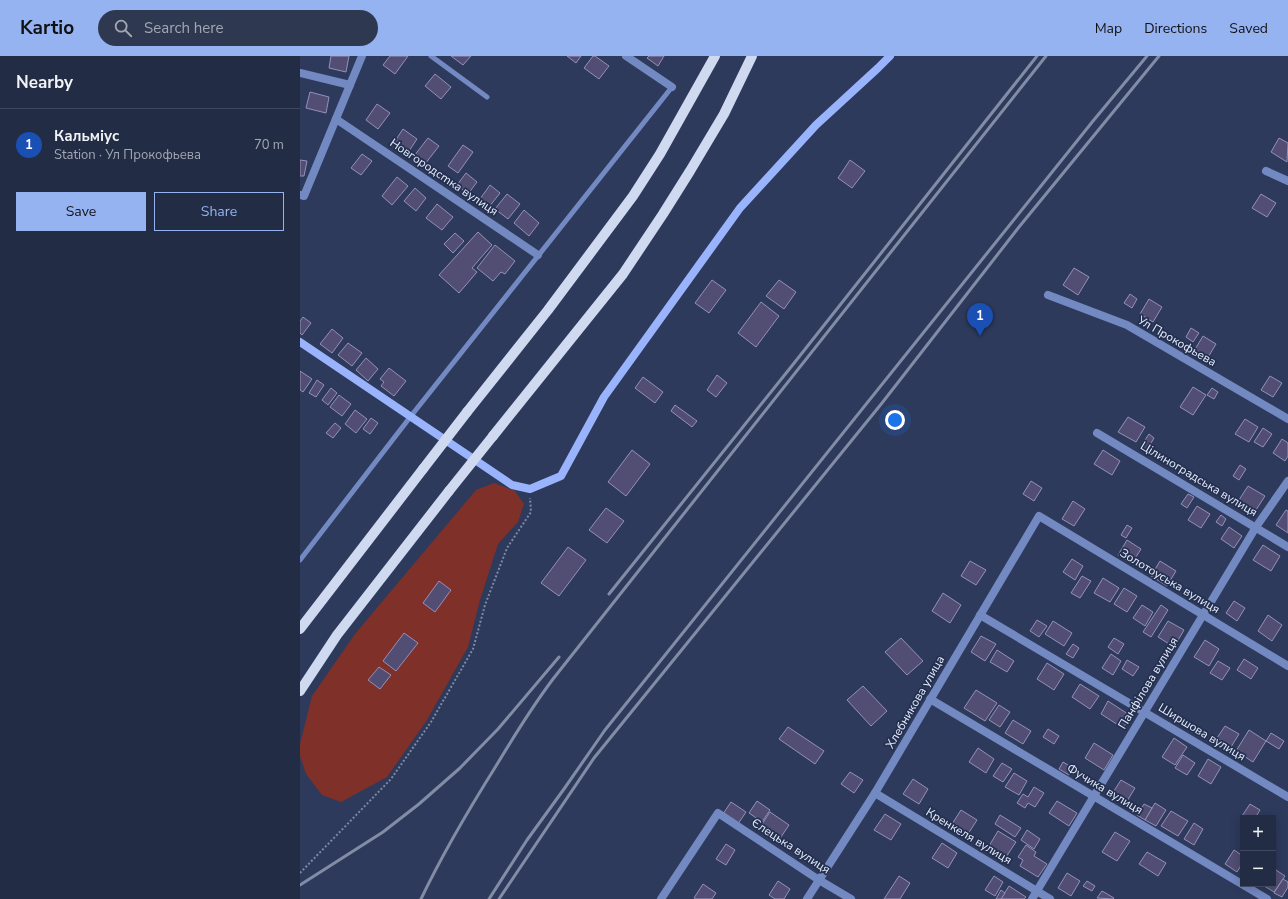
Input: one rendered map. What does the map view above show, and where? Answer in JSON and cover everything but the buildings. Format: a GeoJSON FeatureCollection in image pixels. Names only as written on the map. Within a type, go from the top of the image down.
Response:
{"type":"FeatureCollection","features":[{"type":"Feature","properties":{"kind":"main road"},"geometry":{"type":"LineString","coordinates":[[300,629],[467,412],[548,310],[633,196],[660,154],[715,56]]}},
{"type":"Feature","properties":{"kind":"main road"},"geometry":{"type":"LineString","coordinates":[[300,691],[337,636],[449,491],[627,268],[663,214],[724,114],[752,56]]}},
{"type":"Feature","properties":{"kind":"street"},"geometry":{"type":"LineString","coordinates":[[302,195],[362,56]]}},
{"type":"Feature","properties":{"kind":"street"},"geometry":{"type":"LineString","coordinates":[[626,56],[672,87]]}},
{"type":"Feature","properties":{"kind":"street"},"geometry":{"type":"LineString","coordinates":[[300,342],[512,485],[530,489],[561,476],[604,396],[740,208],[816,124],[890,56]]}},
{"type":"Feature","properties":{"kind":"street"},"geometry":{"type":"LineString","coordinates":[[300,73],[350,85]]}},
{"type":"Feature","properties":{"kind":"street","name":"Новгородсmка вулиця"},"geometry":{"type":"LineString","coordinates":[[336,118],[538,255]]}},
{"type":"Feature","properties":{"kind":"street"},"geometry":{"type":"LineString","coordinates":[[1266,171],[1288,181]]}},
{"type":"Feature","properties":{"kind":"street","name":"Ул Прокофьева"},"geometry":{"type":"LineString","coordinates":[[1048,295],[1127,325],[1288,419]]}},
{"type":"Feature","properties":{"kind":"street","name":"Цілиноградська вулиця"},"geometry":{"type":"LineString","coordinates":[[1097,433],[1288,547]]}},
{"type":"Feature","properties":{"kind":"street","name":"Панфілова вулиця"},"geometry":{"type":"LineString","coordinates":[[1032,899],[1256,527],[1288,481]]}},
{"type":"Feature","properties":{"kind":"street","name":"Золотоуська вулиця"},"geometry":{"type":"LineString","coordinates":[[1039,516],[1288,666]]}},
{"type":"Feature","properties":{"kind":"street","name":"Хлебникова улица"},"geometry":{"type":"LineString","coordinates":[[807,899],[875,793],[1039,516]]}},
{"type":"Feature","properties":{"kind":"street","name":"Ширшова вулиця"},"geometry":{"type":"LineString","coordinates":[[980,615],[1288,797]]}},
{"type":"Feature","properties":{"kind":"street","name":"Фучика вулиця"},"geometry":{"type":"LineString","coordinates":[[930,699],[1268,899]]}},
{"type":"Feature","properties":{"kind":"street","name":"Кренкеля вулиця"},"geometry":{"type":"LineString","coordinates":[[875,793],[1050,899]]}},
{"type":"Feature","properties":{"kind":"street","name":"Єлецька вулиця"},"geometry":{"type":"LineString","coordinates":[[661,899],[718,813],[851,899]]}},
{"type":"Feature","properties":{"kind":"lane"},"geometry":{"type":"LineString","coordinates":[[431,56],[487,97]]}},
{"type":"Feature","properties":{"kind":"lane"},"geometry":{"type":"LineString","coordinates":[[300,560],[411,416],[672,87]]}},
{"type":"Feature","properties":{"kind":"path"},"geometry":{"type":"LineString","coordinates":[[300,872],[391,779],[431,722],[472,650],[485,605],[506,548],[531,512],[530,489]]}},
{"type":"Feature","properties":{"kind":"shaded area"},"geometry":{"type":"Polygon","coordinates":[[[494,483],[515,491],[524,504],[518,522],[498,544],[480,600],[468,647],[427,720],[387,777],[341,802],[322,795],[306,774],[300,756],[300,744],[312,696],[355,634],[476,490],[494,483]]]}},
{"type":"Feature","properties":{"kind":"railway"},"geometry":{"type":"LineString","coordinates":[[609,594],[1037,56]]}},
{"type":"Feature","properties":{"kind":"railway"},"geometry":{"type":"LineString","coordinates":[[421,899],[447,848],[476,798],[523,722],[553,679],[1046,56]]}},
{"type":"Feature","properties":{"kind":"railway"},"geometry":{"type":"LineString","coordinates":[[489,899],[527,840],[605,730],[1093,121],[1147,56]]}},
{"type":"Feature","properties":{"kind":"railway"},"geometry":{"type":"LineString","coordinates":[[499,899],[594,758],[882,403],[1019,227],[1159,56]]}},
{"type":"Feature","properties":{"kind":"railway"},"geometry":{"type":"LineString","coordinates":[[300,885],[383,832],[419,804],[460,768],[498,729],[559,657]]}},
{"type":"Feature","properties":{"kind":"place","name":"Кальміус"},"geometry":{"type":"Point","coordinates":[980,336]}}]}
